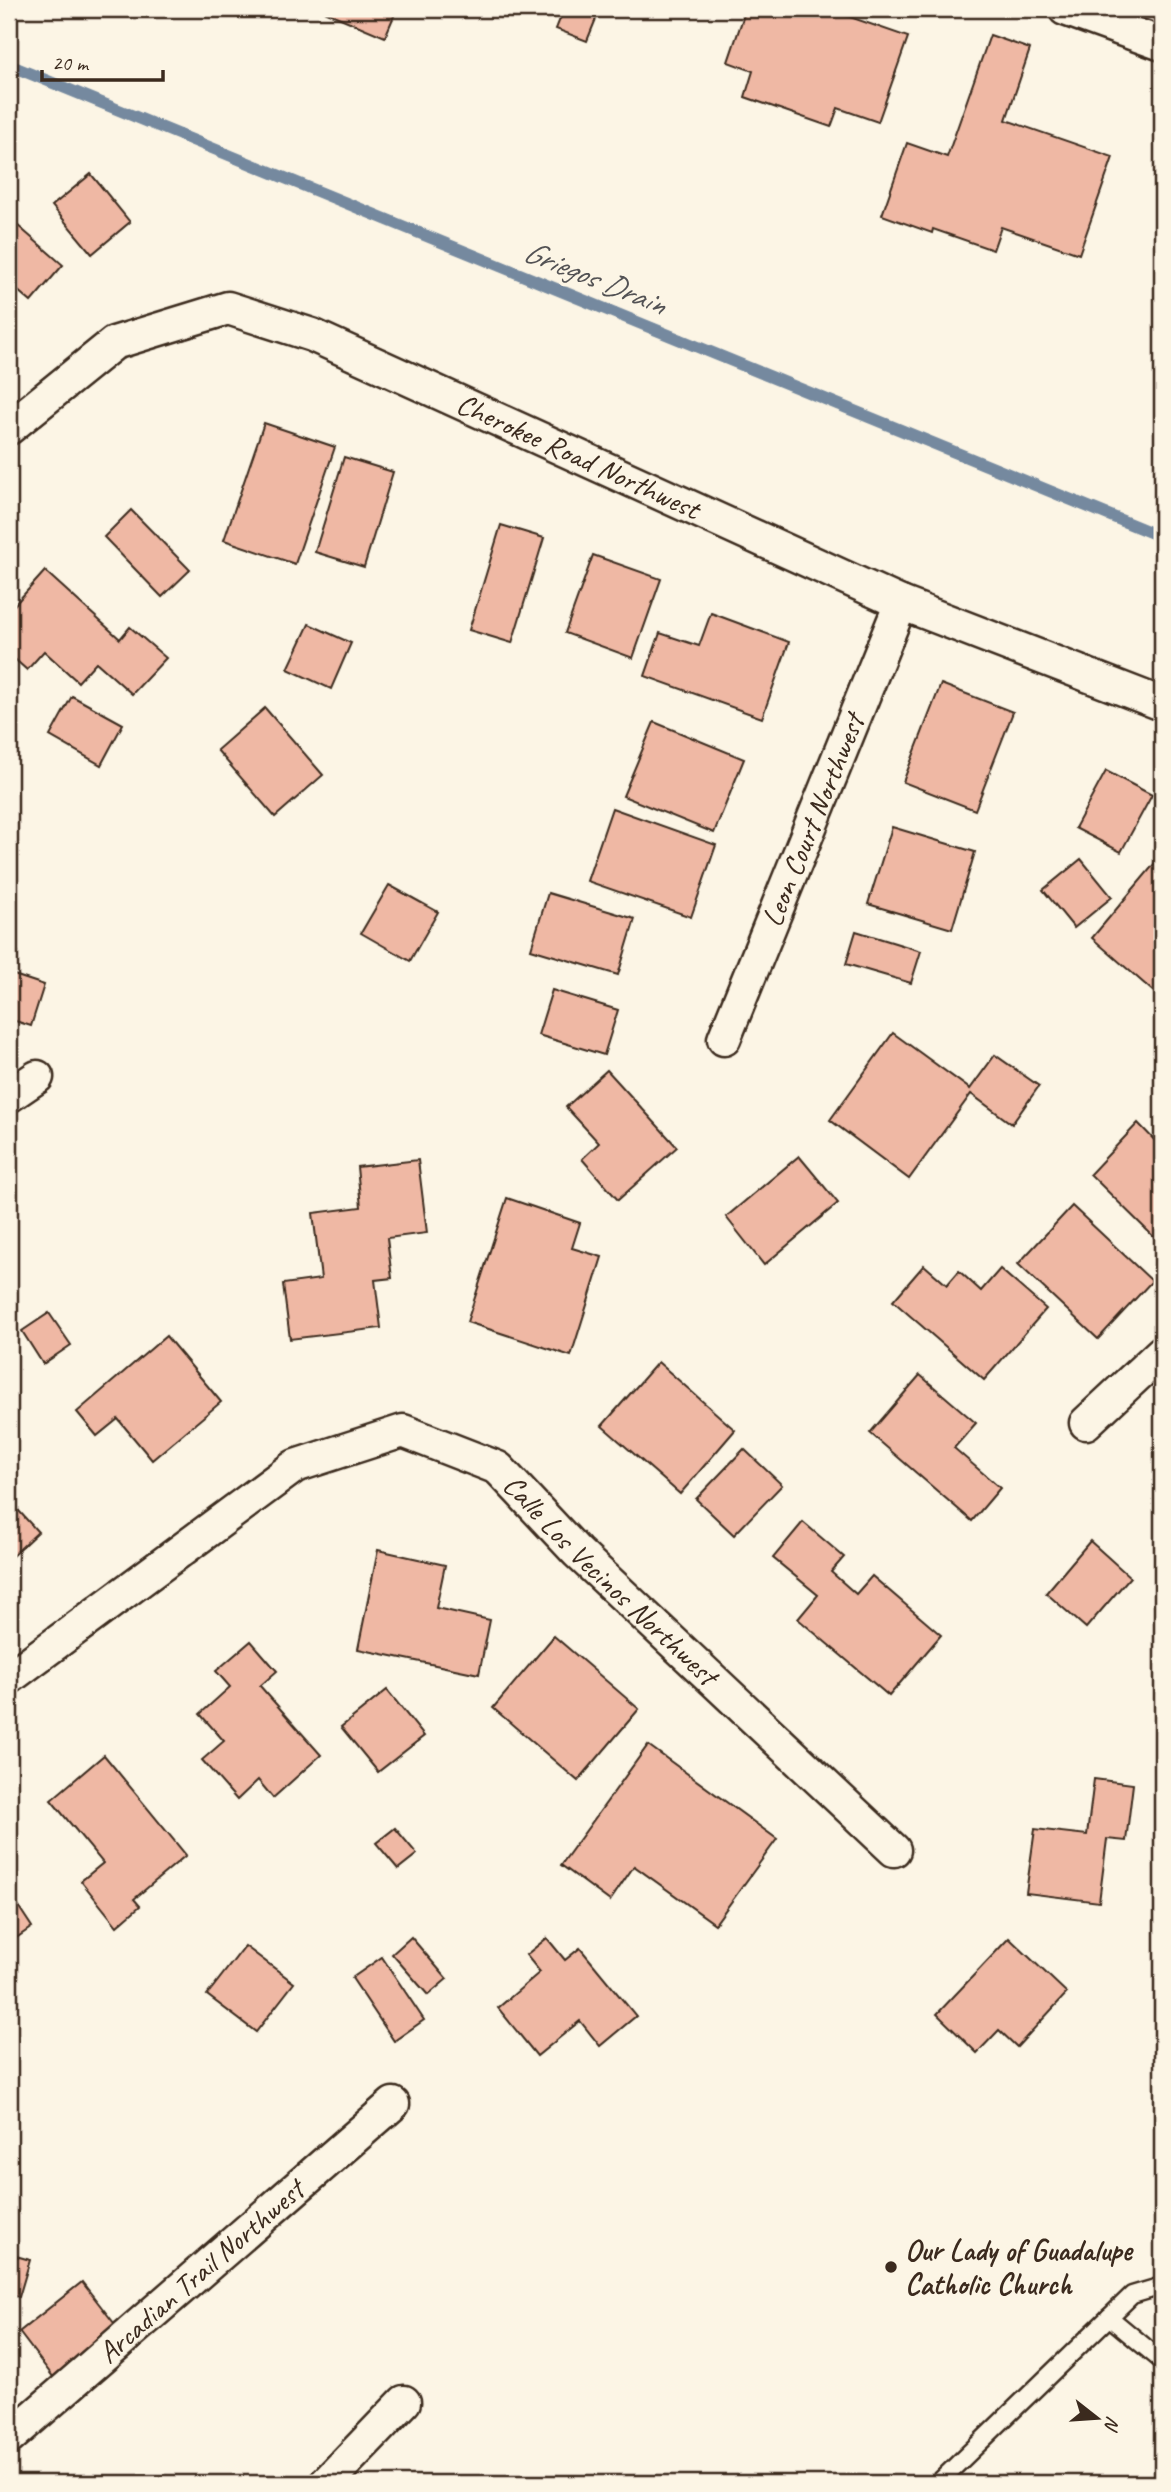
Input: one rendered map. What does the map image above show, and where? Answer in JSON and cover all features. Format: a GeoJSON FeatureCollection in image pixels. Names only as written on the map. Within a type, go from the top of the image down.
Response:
{"type":"FeatureCollection","features":[{"type":"Feature","properties":{"kind":"street"},"geometry":{"type":"LineString","coordinates":[[1065,9],[1162,44]]}},
{"type":"Feature","properties":{"kind":"street","name":"Cherokee Road Northwest"},"geometry":{"type":"LineString","coordinates":[[9,428],[114,343],[228,308],[312,335],[901,603],[1162,704]]}},
{"type":"Feature","properties":{"kind":"street","name":"Leon Court Northwest"},"geometry":{"type":"LineString","coordinates":[[724,1039],[901,603]]}},
{"type":"Feature","properties":{"kind":"street"},"geometry":{"type":"LineString","coordinates":[[9,1096],[37,1077]]}},
{"type":"Feature","properties":{"kind":"street"},"geometry":{"type":"LineString","coordinates":[[1087,1423],[1162,1352]]}},
{"type":"Feature","properties":{"kind":"street","name":"Calle Los Vecinos Northwest"},"geometry":{"type":"LineString","coordinates":[[9,1678],[295,1466],[403,1431],[498,1468],[577,1552],[894,1850]]}},
{"type":"Feature","properties":{"kind":"street","name":"Arcadian Trail Northwest"},"geometry":{"type":"LineString","coordinates":[[9,2438],[393,2104]]}},
{"type":"Feature","properties":{"kind":"street"},"geometry":{"type":"LineString","coordinates":[[326,2483],[404,2402]]}},
{"type":"Feature","properties":{"kind":"lane"},"geometry":{"type":"LineString","coordinates":[[938,2483],[1132,2295],[1162,2286]]}},
{"type":"Feature","properties":{"kind":"lane"},"geometry":{"type":"LineString","coordinates":[[1109,2317],[1162,2361]]}},
{"type":"Feature","properties":{"kind":"building"},"geometry":{"type":"Polygon","coordinates":[[[319,9],[397,9],[385,37],[319,9]]]}},
{"type":"Feature","properties":{"kind":"building"},"geometry":{"type":"Polygon","coordinates":[[[564,9],[600,9],[587,41],[556,29],[564,9]]]}},
{"type":"Feature","properties":{"kind":"building"},"geometry":{"type":"Polygon","coordinates":[[[746,9],[827,9],[908,37],[878,122],[838,108],[831,127],[745,97],[753,71],[728,62],[746,9]]]}},
{"type":"Feature","properties":{"kind":"building"},"geometry":{"type":"Polygon","coordinates":[[[990,35],[1030,49],[1006,120],[1113,157],[1079,254],[1001,227],[993,250],[933,229],[932,233],[882,215],[907,143],[947,157],[990,35]]]}},
{"type":"Feature","properties":{"kind":"building"},"geometry":{"type":"Polygon","coordinates":[[[91,174],[130,222],[92,254],[52,206],[91,174]]]}},
{"type":"Feature","properties":{"kind":"building"},"geometry":{"type":"Polygon","coordinates":[[[9,218],[63,265],[31,302],[9,283],[9,218]]]}},
{"type":"Feature","properties":{"kind":"building"},"geometry":{"type":"Polygon","coordinates":[[[264,423],[335,447],[295,564],[224,540],[264,423]]]}},
{"type":"Feature","properties":{"kind":"building"},"geometry":{"type":"Polygon","coordinates":[[[344,457],[393,472],[364,567],[315,552],[344,457]]]}},
{"type":"Feature","properties":{"kind":"building"},"geometry":{"type":"Polygon","coordinates":[[[131,510],[190,570],[162,597],[104,537],[131,510]]]}},
{"type":"Feature","properties":{"kind":"building"},"geometry":{"type":"Polygon","coordinates":[[[501,525],[544,538],[512,643],[469,630],[501,525]]]}},
{"type":"Feature","properties":{"kind":"building"},"geometry":{"type":"Polygon","coordinates":[[[593,555],[661,579],[633,658],[565,633],[593,555]]]}},
{"type":"Feature","properties":{"kind":"building"},"geometry":{"type":"Polygon","coordinates":[[[45,571],[120,639],[130,627],[166,658],[132,694],[96,662],[78,682],[44,651],[27,670],[9,654],[9,611],[45,571]]]}},
{"type":"Feature","properties":{"kind":"building"},"geometry":{"type":"Polygon","coordinates":[[[711,613],[789,642],[762,718],[645,676],[660,633],[699,646],[711,613]]]}},
{"type":"Feature","properties":{"kind":"building"},"geometry":{"type":"Polygon","coordinates":[[[309,624],[351,643],[331,689],[288,669],[309,624]]]}},
{"type":"Feature","properties":{"kind":"building"},"geometry":{"type":"Polygon","coordinates":[[[941,684],[1013,712],[975,810],[903,782],[941,684]]]}},
{"type":"Feature","properties":{"kind":"building"},"geometry":{"type":"Polygon","coordinates":[[[72,696],[123,724],[101,765],[50,736],[72,696]]]}},
{"type":"Feature","properties":{"kind":"building"},"geometry":{"type":"Polygon","coordinates":[[[265,708],[323,775],[275,817],[217,750],[265,708]]]}},
{"type":"Feature","properties":{"kind":"building"},"geometry":{"type":"Polygon","coordinates":[[[654,722],[744,759],[714,833],[623,796],[654,722]]]}},
{"type":"Feature","properties":{"kind":"building"},"geometry":{"type":"Polygon","coordinates":[[[1106,771],[1152,795],[1121,852],[1075,828],[1106,771]]]}},
{"type":"Feature","properties":{"kind":"building"},"geometry":{"type":"Polygon","coordinates":[[[612,808],[716,845],[691,917],[587,881],[612,808]]]}},
{"type":"Feature","properties":{"kind":"building"},"geometry":{"type":"Polygon","coordinates":[[[892,827],[975,852],[952,929],[868,904],[892,827]]]}},
{"type":"Feature","properties":{"kind":"building"},"geometry":{"type":"Polygon","coordinates":[[[1161,856],[1162,984],[1155,993],[1092,938],[1161,856]]]}},
{"type":"Feature","properties":{"kind":"building"},"geometry":{"type":"Polygon","coordinates":[[[1081,859],[1112,897],[1074,928],[1043,890],[1081,859]]]}},
{"type":"Feature","properties":{"kind":"building"},"geometry":{"type":"Polygon","coordinates":[[[389,885],[438,912],[410,961],[361,933],[389,885]]]}},
{"type":"Feature","properties":{"kind":"building"},"geometry":{"type":"Polygon","coordinates":[[[548,893],[635,919],[618,975],[531,949],[548,893]]]}},
{"type":"Feature","properties":{"kind":"building"},"geometry":{"type":"Polygon","coordinates":[[[856,931],[921,951],[911,983],[846,964],[856,931]]]}},
{"type":"Feature","properties":{"kind":"building"},"geometry":{"type":"Polygon","coordinates":[[[9,949],[18,952],[11,974],[44,985],[31,1026],[9,1019],[9,949]]]}},
{"type":"Feature","properties":{"kind":"building"},"geometry":{"type":"Polygon","coordinates":[[[552,990],[618,1010],[604,1055],[538,1035],[552,990]]]}},
{"type":"Feature","properties":{"kind":"building"},"geometry":{"type":"Polygon","coordinates":[[[893,1033],[970,1089],[995,1055],[1039,1086],[1012,1124],[971,1094],[909,1179],[830,1120],[893,1033]]]}},
{"type":"Feature","properties":{"kind":"building"},"geometry":{"type":"Polygon","coordinates":[[[607,1070],[677,1147],[618,1200],[582,1159],[599,1143],[566,1107],[607,1070]]]}},
{"type":"Feature","properties":{"kind":"building"},"geometry":{"type":"Polygon","coordinates":[[[1138,1123],[1162,1148],[1162,1245],[1090,1174],[1138,1123]]]}},
{"type":"Feature","properties":{"kind":"building"},"geometry":{"type":"Polygon","coordinates":[[[799,1156],[838,1203],[764,1265],[726,1217],[799,1156]]]}},
{"type":"Feature","properties":{"kind":"building"},"geometry":{"type":"Polygon","coordinates":[[[418,1160],[427,1233],[387,1238],[392,1278],[375,1280],[381,1328],[290,1339],[283,1284],[321,1279],[313,1213],[361,1207],[357,1167],[418,1160]]]}},
{"type":"Feature","properties":{"kind":"building"},"geometry":{"type":"Polygon","coordinates":[[[507,1198],[580,1223],[572,1248],[602,1257],[571,1356],[467,1322],[507,1198]]]}},
{"type":"Feature","properties":{"kind":"building"},"geometry":{"type":"Polygon","coordinates":[[[1072,1206],[1152,1281],[1098,1339],[1018,1264],[1072,1206]]]}},
{"type":"Feature","properties":{"kind":"building"},"geometry":{"type":"Polygon","coordinates":[[[924,1265],[947,1285],[959,1271],[981,1291],[1000,1269],[1046,1309],[984,1380],[893,1301],[924,1265]]]}},
{"type":"Feature","properties":{"kind":"building"},"geometry":{"type":"Polygon","coordinates":[[[49,1313],[71,1345],[43,1364],[22,1331],[49,1313]]]}},
{"type":"Feature","properties":{"kind":"building"},"geometry":{"type":"Polygon","coordinates":[[[166,1336],[221,1402],[152,1460],[118,1419],[97,1436],[77,1412],[166,1336]]]}},
{"type":"Feature","properties":{"kind":"building"},"geometry":{"type":"Polygon","coordinates":[[[658,1362],[735,1430],[680,1494],[602,1426],[658,1362]]]}},
{"type":"Feature","properties":{"kind":"building"},"geometry":{"type":"Polygon","coordinates":[[[920,1375],[976,1423],[954,1448],[1000,1488],[972,1521],[870,1433],[920,1375]]]}},
{"type":"Feature","properties":{"kind":"building"},"geometry":{"type":"Polygon","coordinates":[[[744,1449],[782,1485],[734,1535],[696,1499],[744,1449]]]}},
{"type":"Feature","properties":{"kind":"building"},"geometry":{"type":"Polygon","coordinates":[[[9,1500],[38,1532],[9,1559],[9,1500]]]}},
{"type":"Feature","properties":{"kind":"building"},"geometry":{"type":"Polygon","coordinates":[[[803,1522],[844,1557],[831,1572],[856,1594],[872,1576],[941,1635],[889,1696],[798,1619],[818,1595],[773,1558],[803,1522]]]}},
{"type":"Feature","properties":{"kind":"building"},"geometry":{"type":"Polygon","coordinates":[[[1090,1541],[1130,1577],[1086,1628],[1046,1593],[1090,1541]]]}},
{"type":"Feature","properties":{"kind":"building"},"geometry":{"type":"Polygon","coordinates":[[[378,1550],[445,1565],[436,1608],[490,1620],[479,1674],[358,1649],[378,1550]]]}},
{"type":"Feature","properties":{"kind":"building"},"geometry":{"type":"Polygon","coordinates":[[[554,1636],[639,1709],[578,1781],[493,1708],[554,1636]]]}},
{"type":"Feature","properties":{"kind":"building"},"geometry":{"type":"Polygon","coordinates":[[[251,1641],[277,1671],[260,1686],[321,1755],[273,1798],[258,1780],[237,1800],[202,1760],[224,1741],[200,1714],[230,1687],[216,1671],[251,1641]]]}},
{"type":"Feature","properties":{"kind":"building"},"geometry":{"type":"Polygon","coordinates":[[[387,1690],[424,1736],[378,1772],[341,1727],[387,1690]]]}},
{"type":"Feature","properties":{"kind":"building"},"geometry":{"type":"Polygon","coordinates":[[[648,1745],[777,1839],[715,1924],[634,1866],[610,1901],[561,1865],[648,1745]]]}},
{"type":"Feature","properties":{"kind":"building"},"geometry":{"type":"Polygon","coordinates":[[[104,1755],[186,1855],[134,1899],[140,1906],[117,1926],[81,1881],[103,1863],[51,1800],[104,1755]]]}},
{"type":"Feature","properties":{"kind":"building"},"geometry":{"type":"Polygon","coordinates":[[[1094,1779],[1133,1784],[1126,1841],[1107,1839],[1099,1902],[1026,1893],[1035,1829],[1087,1835],[1094,1779]]]}},
{"type":"Feature","properties":{"kind":"building"},"geometry":{"type":"Polygon","coordinates":[[[395,1828],[417,1854],[398,1869],[376,1843],[395,1828]]]}},
{"type":"Feature","properties":{"kind":"building"},"geometry":{"type":"Polygon","coordinates":[[[9,1892],[32,1927],[9,1943],[9,1892]]]}},
{"type":"Feature","properties":{"kind":"building"},"geometry":{"type":"Polygon","coordinates":[[[411,1937],[447,1979],[428,1995],[392,1954],[411,1937]]]}},
{"type":"Feature","properties":{"kind":"building"},"geometry":{"type":"Polygon","coordinates":[[[547,1938],[565,1960],[580,1948],[636,2016],[600,2046],[580,2021],[537,2056],[498,2008],[540,1972],[526,1955],[547,1938]]]}},
{"type":"Feature","properties":{"kind":"building"},"geometry":{"type":"Polygon","coordinates":[[[1009,1938],[1067,1993],[1017,2047],[999,2030],[977,2053],[937,2014],[1009,1938]]]}},
{"type":"Feature","properties":{"kind":"building"},"geometry":{"type":"Polygon","coordinates":[[[245,1946],[294,1983],[256,2032],[207,1995],[245,1946]]]}},
{"type":"Feature","properties":{"kind":"building"},"geometry":{"type":"Polygon","coordinates":[[[382,1957],[424,2020],[394,2041],[352,1978],[382,1957]]]}},
{"type":"Feature","properties":{"kind":"building"},"geometry":{"type":"Polygon","coordinates":[[[9,2254],[30,2260],[19,2297],[9,2294],[9,2254]]]}},
{"type":"Feature","properties":{"kind":"building"},"geometry":{"type":"Polygon","coordinates":[[[82,2282],[121,2332],[57,2382],[19,2332],[82,2282]]]}},
{"type":"Feature","properties":{"kind":"waterway","name":"Griegos Drain"},"geometry":{"type":"LineString","coordinates":[[9,65],[1162,537]]}},
{"type":"Feature","properties":{"kind":"place","name":"Our Lady of Guadalupe Catholic Church"},"geometry":{"type":"Point","coordinates":[891,2267]}}]}
